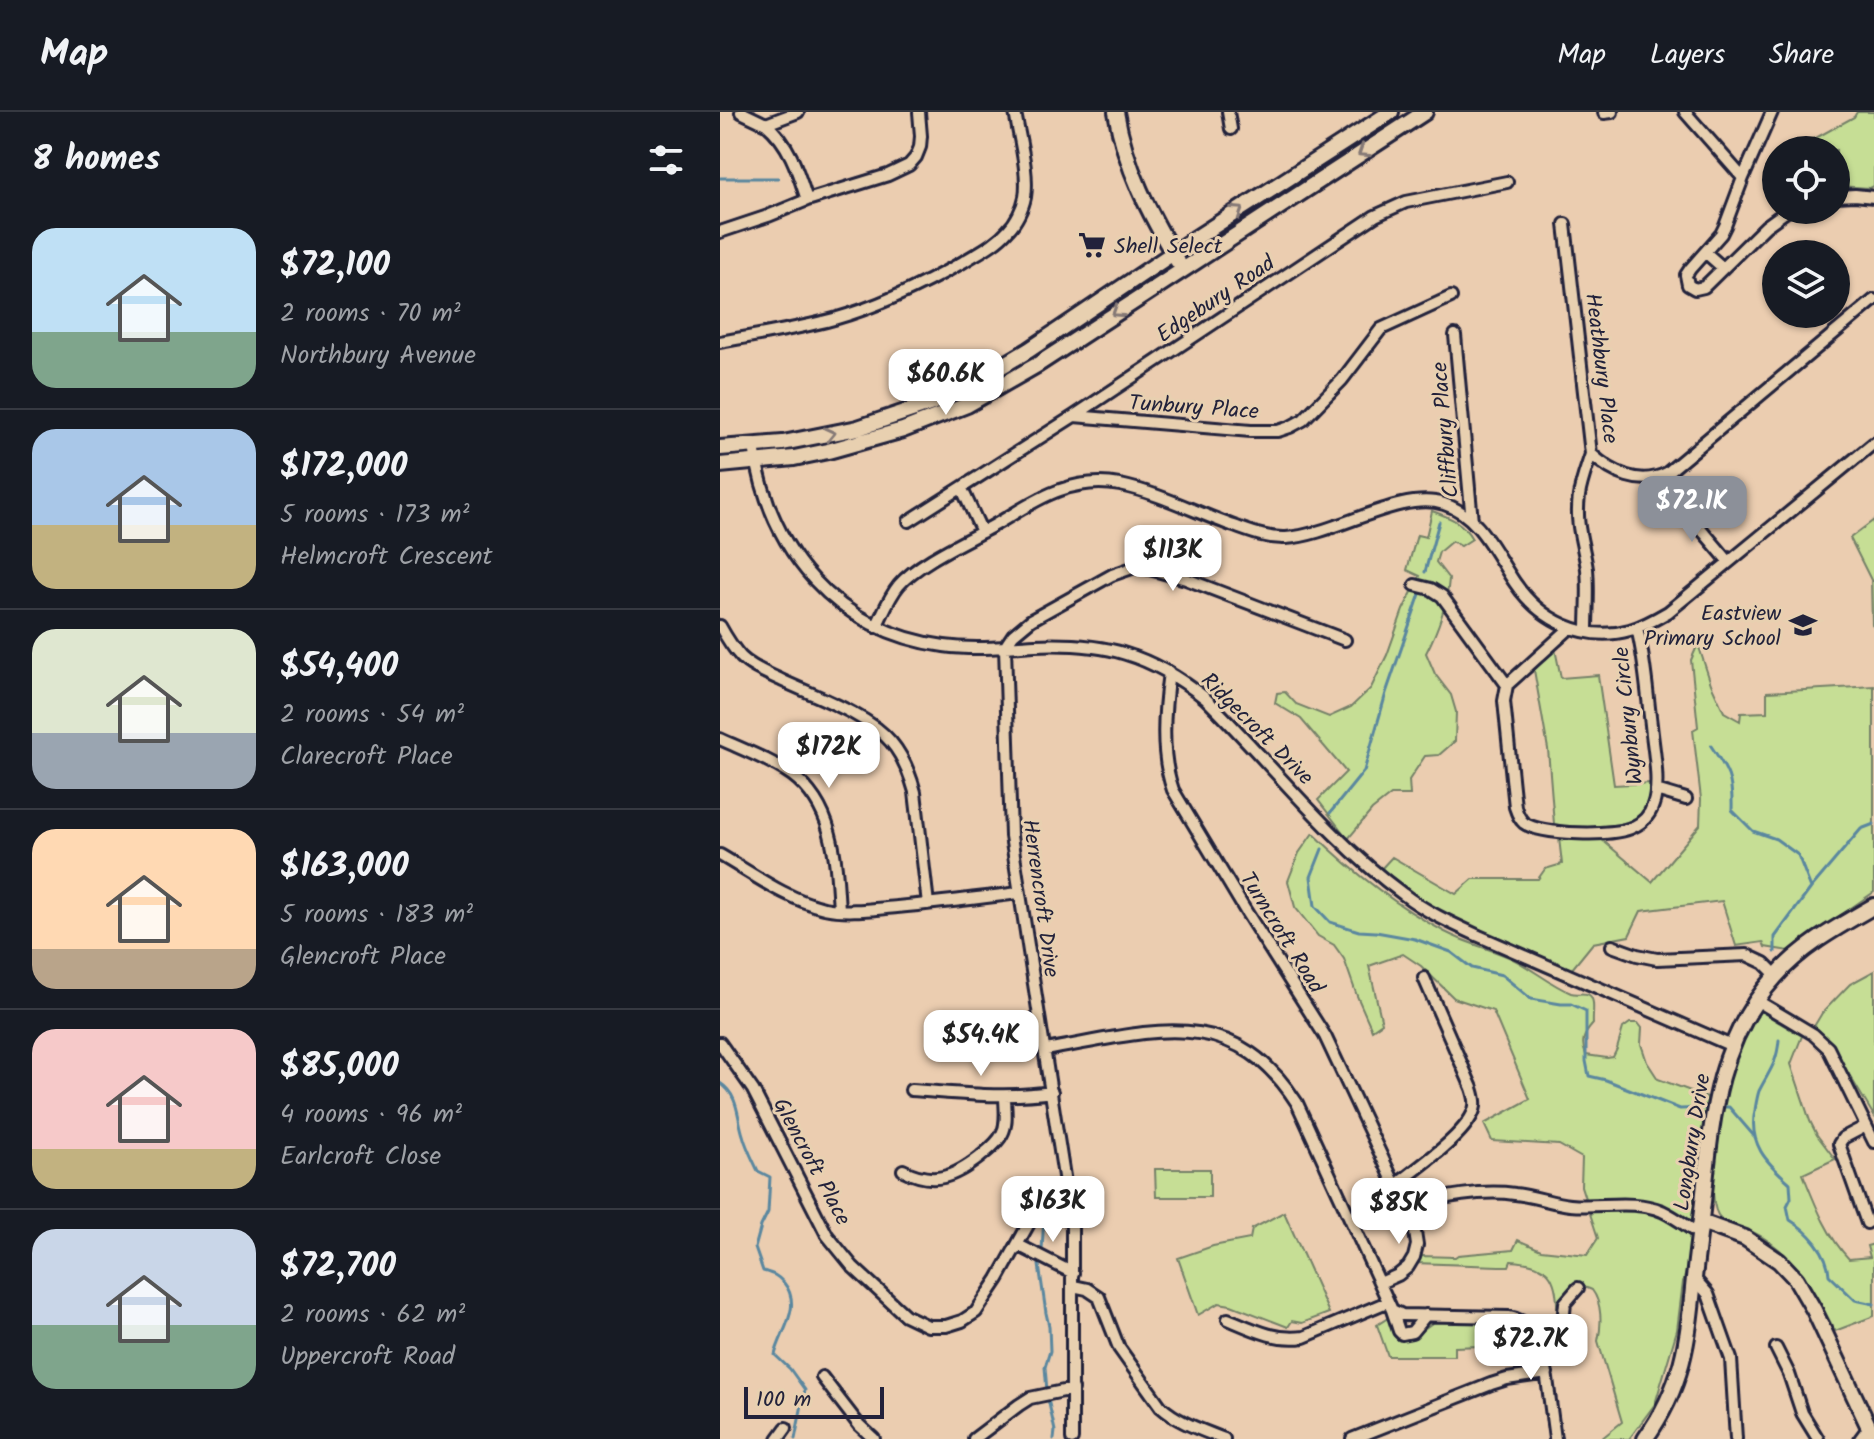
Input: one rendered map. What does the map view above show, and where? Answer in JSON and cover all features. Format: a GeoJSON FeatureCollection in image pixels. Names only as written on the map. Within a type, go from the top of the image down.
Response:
{"type":"FeatureCollection","features":[{"type":"Feature","properties":{"kind":"main road"},"geometry":{"type":"LineString","coordinates":[[1116,112],[1131,174],[1182,269]]}},
{"type":"Feature","properties":{"kind":"main road"},"geometry":{"type":"LineString","coordinates":[[720,448],[783,443],[858,428],[932,403],[1002,367],[1391,112]]}},
{"type":"Feature","properties":{"kind":"main road"},"geometry":{"type":"LineString","coordinates":[[720,465],[806,456],[871,441],[967,405],[1017,378],[1425,112]]}},
{"type":"Feature","properties":{"kind":"main road","name":"Longbury Drive"},"geometry":{"type":"LineString","coordinates":[[1645,1439],[1669,1399],[1685,1354],[1710,1132],[1721,1079],[1741,1025],[1776,975],[1822,936],[1874,906]]}},
{"type":"Feature","properties":{"kind":"main road"},"geometry":{"type":"LineString","coordinates":[[1700,1228],[1745,1238],[1779,1261],[1796,1279],[1814,1310],[1868,1435]]}},
{"type":"Feature","properties":{"kind":"street"},"geometry":{"type":"LineString","coordinates":[[741,112],[766,124],[787,148],[807,200]]}},
{"type":"Feature","properties":{"kind":"street"},"geometry":{"type":"LineString","coordinates":[[766,124],[798,112]]}},
{"type":"Feature","properties":{"kind":"street"},"geometry":{"type":"LineString","coordinates":[[720,232],[888,175],[909,165],[920,147],[919,112]]}},
{"type":"Feature","properties":{"kind":"street"},"geometry":{"type":"LineString","coordinates":[[720,342],[812,324],[868,308],[950,269],[1002,236],[1011,228],[1025,198],[1025,174],[1015,112]]}},
{"type":"Feature","properties":{"kind":"street"},"geometry":{"type":"LineString","coordinates":[[1228,112],[1231,129]]}},
{"type":"Feature","properties":{"kind":"street"},"geometry":{"type":"LineString","coordinates":[[1685,112],[1743,178]]}},
{"type":"Feature","properties":{"kind":"street"},"geometry":{"type":"LineString","coordinates":[[1769,224],[1704,287],[1699,290],[1688,285],[1686,275],[1725,226],[1772,112]]}},
{"type":"Feature","properties":{"kind":"street","name":"Edgebury Road"},"geometry":{"type":"LineString","coordinates":[[909,521],[1074,416],[1375,216],[1406,202],[1507,182]]}},
{"type":"Feature","properties":{"kind":"street"},"geometry":{"type":"LineString","coordinates":[[1850,195],[1874,197]]}},
{"type":"Feature","properties":{"kind":"street","name":"Heathbury Place"},"geometry":{"type":"LineString","coordinates":[[1565,224],[1591,454],[1607,467],[1635,479],[1653,480],[1667,473],[1874,300]]}},
{"type":"Feature","properties":{"kind":"street"},"geometry":{"type":"LineString","coordinates":[[1705,252],[1723,268]]}},
{"type":"Feature","properties":{"kind":"street","name":"Tunbury Place"},"geometry":{"type":"LineString","coordinates":[[1074,416],[1278,431],[1303,420],[1322,403],[1381,329],[1451,297]]}},
{"type":"Feature","properties":{"kind":"street","name":"Cliffbury Place"},"geometry":{"type":"LineString","coordinates":[[1455,335],[1472,521]]}},
{"type":"Feature","properties":{"kind":"street"},"geometry":{"type":"LineString","coordinates":[[876,627],[892,595],[908,576],[922,566],[1058,491],[1103,483],[1152,495],[1253,532],[1284,538],[1325,531],[1405,503],[1430,500],[1454,508],[1472,521],[1528,600],[1556,622],[1570,628],[1613,633],[1637,628],[1668,612],[1874,443]]}},
{"type":"Feature","properties":{"kind":"street","name":"Ridgecroft Drive"},"geometry":{"type":"LineString","coordinates":[[754,446],[769,509],[793,555],[835,601],[876,627],[945,646],[1070,645],[1105,649],[1129,654],[1169,672],[1205,698],[1346,847],[1406,897],[1438,917],[1479,936],[1732,1046]]}},
{"type":"Feature","properties":{"kind":"street"},"geometry":{"type":"LineString","coordinates":[[1587,631],[1588,584],[1579,537],[1578,509],[1580,488],[1591,454]]}},
{"type":"Feature","properties":{"kind":"street"},"geometry":{"type":"LineString","coordinates":[[962,489],[982,532]]}},
{"type":"Feature","properties":{"kind":"street"},"geometry":{"type":"LineString","coordinates":[[1680,504],[1729,562]]}},
{"type":"Feature","properties":{"kind":"street"},"geometry":{"type":"LineString","coordinates":[[1005,647],[1013,635],[1031,620],[1112,575],[1135,567],[1186,579],[1345,640]]}},
{"type":"Feature","properties":{"kind":"street"},"geometry":{"type":"LineString","coordinates":[[1415,585],[1442,596],[1507,685],[1570,628]]}},
{"type":"Feature","properties":{"kind":"street"},"geometry":{"type":"LineString","coordinates":[[720,626],[742,658],[758,670],[854,714],[891,741],[911,776],[915,792],[928,904]]}},
{"type":"Feature","properties":{"kind":"street","name":"Wynbury Circle"},"geometry":{"type":"LineString","coordinates":[[1507,685],[1504,701],[1515,807],[1525,824],[1566,833],[1632,828],[1647,817],[1656,790],[1637,628]]}},
{"type":"Feature","properties":{"kind":"street","name":"Herrencroft Drive"},"geometry":{"type":"LineString","coordinates":[[1005,647],[1011,836],[1072,1228],[1072,1439]]}},
{"type":"Feature","properties":{"kind":"street","name":"Turncroft Road"},"geometry":{"type":"LineString","coordinates":[[1169,672],[1166,763],[1173,790],[1325,1036],[1415,1232],[1417,1245],[1408,1267],[1380,1283]]}},
{"type":"Feature","properties":{"kind":"street"},"geometry":{"type":"LineString","coordinates":[[720,739],[793,776],[816,801],[831,835],[839,910]]}},
{"type":"Feature","properties":{"kind":"street"},"geometry":{"type":"LineString","coordinates":[[1656,790],[1686,799]]}},
{"type":"Feature","properties":{"kind":"street"},"geometry":{"type":"LineString","coordinates":[[720,855],[791,896],[839,910],[1019,893]]}},
{"type":"Feature","properties":{"kind":"street"},"geometry":{"type":"LineString","coordinates":[[1612,946],[1657,959],[1747,955],[1764,963],[1776,975]]}},
{"type":"Feature","properties":{"kind":"street"},"geometry":{"type":"LineString","coordinates":[[1396,1185],[1466,1126],[1475,1107],[1467,1077],[1424,978]]}},
{"type":"Feature","properties":{"kind":"street"},"geometry":{"type":"LineString","coordinates":[[1756,1000],[1822,1041],[1835,1059],[1874,1142]]}},
{"type":"Feature","properties":{"kind":"street"},"geometry":{"type":"LineString","coordinates":[[1045,1050],[1160,1031],[1187,1030],[1220,1038],[1258,1057],[1297,1103],[1399,1331],[1406,1335],[1412,1332],[1426,1315]]}},
{"type":"Feature","properties":{"kind":"street","name":"Glencroft Place"},"geometry":{"type":"LineString","coordinates":[[720,1043],[753,1090],[827,1235],[853,1267],[905,1315],[928,1326],[946,1326],[976,1312],[1032,1218]]}},
{"type":"Feature","properties":{"kind":"street"},"geometry":{"type":"LineString","coordinates":[[911,1090],[1005,1096],[1052,1092]]}},
{"type":"Feature","properties":{"kind":"street"},"geometry":{"type":"LineString","coordinates":[[903,1170],[914,1176],[937,1178],[954,1174],[968,1166],[1003,1133],[1005,1096]]}},
{"type":"Feature","properties":{"kind":"street"},"geometry":{"type":"LineString","coordinates":[[1866,1126],[1843,1138],[1839,1144],[1867,1223]]}},
{"type":"Feature","properties":{"kind":"street"},"geometry":{"type":"LineString","coordinates":[[1405,1206],[1443,1197],[1515,1193],[1570,1205],[1629,1205],[1662,1211],[1700,1228]]}},
{"type":"Feature","properties":{"kind":"street"},"geometry":{"type":"LineString","coordinates":[[1018,1245],[1073,1273]]}},
{"type":"Feature","properties":{"kind":"street"},"geometry":{"type":"LineString","coordinates":[[1694,1278],[1708,1294],[1731,1359],[1736,1439]]}},
{"type":"Feature","properties":{"kind":"street"},"geometry":{"type":"LineString","coordinates":[[1073,1286],[1087,1289],[1099,1297],[1119,1348],[1161,1407],[1193,1427],[1224,1439]]}},
{"type":"Feature","properties":{"kind":"street"},"geometry":{"type":"LineString","coordinates":[[1546,1368],[1563,1323],[1565,1303],[1578,1288]]}},
{"type":"Feature","properties":{"kind":"street"},"geometry":{"type":"LineString","coordinates":[[1390,1306],[1402,1315],[1509,1317],[1526,1322],[1539,1345],[1546,1368],[1555,1439]]}},
{"type":"Feature","properties":{"kind":"street"},"geometry":{"type":"LineString","coordinates":[[1228,1319],[1270,1336],[1292,1339],[1390,1306]]}},
{"type":"Feature","properties":{"kind":"street"},"geometry":{"type":"LineString","coordinates":[[1776,1348],[1789,1374],[1802,1413],[1818,1439]]}},
{"type":"Feature","properties":{"kind":"street"},"geometry":{"type":"LineString","coordinates":[[1352,1439],[1491,1384],[1546,1368]]}},
{"type":"Feature","properties":{"kind":"street"},"geometry":{"type":"LineString","coordinates":[[822,1377],[859,1425],[874,1439]]}},
{"type":"Feature","properties":{"kind":"street"},"geometry":{"type":"LineString","coordinates":[[974,1439],[1030,1398],[1073,1389]]}},
{"type":"Feature","properties":{"kind":"street"},"geometry":{"type":"LineString","coordinates":[[778,1439],[786,1428]]}},
{"type":"Feature","properties":{"kind":"green space"},"geometry":{"type":"Polygon","coordinates":[[[1857,112],[1874,112],[1874,186],[1870,188],[1850,187],[1850,136],[1819,136],[1854,117],[1857,112]]]}},
{"type":"Feature","properties":{"kind":"green space"},"geometry":{"type":"Polygon","coordinates":[[[1432,511],[1460,524],[1472,539],[1461,546],[1452,541],[1439,552],[1436,562],[1449,579],[1448,589],[1441,617],[1426,653],[1435,674],[1451,695],[1456,712],[1455,741],[1439,755],[1425,756],[1409,780],[1410,795],[1391,795],[1372,810],[1348,839],[1318,800],[1346,772],[1301,719],[1275,703],[1277,693],[1285,692],[1296,704],[1329,717],[1351,707],[1371,688],[1420,576],[1407,570],[1417,535],[1426,537],[1432,511]]]}},
{"type":"Feature","properties":{"kind":"green space"},"geometry":{"type":"Polygon","coordinates":[[[1874,520],[1874,626],[1871,580],[1850,538],[1874,520]]]}},
{"type":"Feature","properties":{"kind":"green space"},"geometry":{"type":"Polygon","coordinates":[[[1698,644],[1724,712],[1740,721],[1741,713],[1767,712],[1767,692],[1874,686],[1874,892],[1789,951],[1765,947],[1763,942],[1736,946],[1722,901],[1641,911],[1629,936],[1593,943],[1572,969],[1477,930],[1420,902],[1380,870],[1392,857],[1456,894],[1473,879],[1538,879],[1545,869],[1562,864],[1559,838],[1601,839],[1652,882],[1700,825],[1701,799],[1693,730],[1698,727],[1691,660],[1698,644]]]}},
{"type":"Feature","properties":{"kind":"green space"},"geometry":{"type":"Polygon","coordinates":[[[1555,649],[1561,678],[1598,675],[1614,785],[1651,783],[1649,804],[1633,820],[1591,827],[1554,824],[1548,749],[1534,670],[1555,649]]]}},
{"type":"Feature","properties":{"kind":"green space"},"geometry":{"type":"Polygon","coordinates":[[[1313,833],[1375,887],[1427,922],[1453,936],[1513,959],[1571,993],[1589,995],[1593,1004],[1593,1024],[1584,1038],[1586,1055],[1613,1057],[1623,1028],[1630,1023],[1638,1023],[1642,1028],[1641,1044],[1647,1062],[1658,1079],[1707,1097],[1688,1266],[1677,1330],[1655,1404],[1629,1439],[1601,1439],[1622,1422],[1598,1341],[1600,1314],[1592,1290],[1576,1287],[1566,1294],[1559,1322],[1550,1324],[1547,1342],[1541,1342],[1533,1327],[1542,1316],[1553,1317],[1557,1313],[1556,1290],[1549,1274],[1543,1269],[1511,1261],[1509,1266],[1415,1263],[1421,1256],[1455,1257],[1513,1250],[1518,1240],[1541,1250],[1587,1255],[1598,1238],[1581,1186],[1582,1158],[1559,1145],[1492,1141],[1484,1124],[1530,1099],[1493,1011],[1454,998],[1421,966],[1403,954],[1369,966],[1382,1023],[1372,1030],[1344,959],[1334,945],[1318,936],[1295,907],[1288,881],[1299,853],[1313,833]]]}},
{"type":"Feature","properties":{"kind":"green space"},"geometry":{"type":"Polygon","coordinates":[[[1874,971],[1874,1116],[1835,1051],[1813,1028],[1822,1013],[1850,984],[1874,971]]]}},
{"type":"Feature","properties":{"kind":"green space"},"geometry":{"type":"Polygon","coordinates":[[[1760,1011],[1802,1036],[1791,1064],[1810,1121],[1835,1159],[1803,1174],[1822,1219],[1849,1259],[1870,1257],[1867,1246],[1874,1244],[1874,1316],[1835,1331],[1808,1283],[1791,1261],[1761,1236],[1725,1222],[1718,1215],[1714,1203],[1716,1142],[1728,1078],[1741,1044],[1760,1011]]]}},
{"type":"Feature","properties":{"kind":"green space"},"geometry":{"type":"Polygon","coordinates":[[[1155,1169],[1210,1169],[1210,1197],[1156,1197],[1155,1169]]]}},
{"type":"Feature","properties":{"kind":"green space"},"geometry":{"type":"Polygon","coordinates":[[[1284,1212],[1329,1313],[1302,1323],[1292,1321],[1288,1327],[1219,1303],[1198,1315],[1178,1258],[1213,1246],[1250,1239],[1252,1229],[1284,1212]]]}},
{"type":"Feature","properties":{"kind":"green space"},"geometry":{"type":"Polygon","coordinates":[[[1388,1318],[1398,1340],[1410,1339],[1435,1321],[1521,1324],[1533,1344],[1455,1347],[1455,1356],[1388,1356],[1377,1325],[1388,1318]]]}},
{"type":"Feature","properties":{"kind":"waterway"},"geometry":{"type":"LineString","coordinates":[[720,178],[778,178]]}},
{"type":"Feature","properties":{"kind":"waterway"},"geometry":{"type":"LineString","coordinates":[[1425,572],[1439,522]]}},
{"type":"Feature","properties":{"kind":"waterway"},"geometry":{"type":"LineString","coordinates":[[1330,813],[1364,771],[1386,693],[1421,591]]}},
{"type":"Feature","properties":{"kind":"waterway"},"geometry":{"type":"LineString","coordinates":[[1711,746],[1728,776],[1732,810],[1753,831],[1776,839],[1798,855],[1811,888]]}},
{"type":"Feature","properties":{"kind":"waterway"},"geometry":{"type":"LineString","coordinates":[[1775,952],[1775,937],[1811,888],[1861,829],[1874,824]]}},
{"type":"Feature","properties":{"kind":"waterway"},"geometry":{"type":"LineString","coordinates":[[1322,849],[1311,877],[1315,906],[1330,922],[1359,931],[1415,939],[1451,952],[1472,968],[1502,975],[1531,999],[1571,1004],[1586,1011],[1589,1076],[1680,1109],[1706,1108]]}},
{"type":"Feature","properties":{"kind":"waterway"},"geometry":{"type":"LineString","coordinates":[[1779,1040],[1774,1061],[1757,1098],[1754,1122],[1757,1143],[1773,1168],[1790,1183],[1791,1198],[1787,1206],[1790,1220],[1816,1243],[1825,1258],[1829,1275],[1855,1300],[1874,1304]]}},
{"type":"Feature","properties":{"kind":"waterway"},"geometry":{"type":"LineString","coordinates":[[720,1083],[734,1100],[744,1140],[758,1171],[770,1177],[768,1212],[755,1248],[763,1271],[781,1280],[791,1301],[789,1319],[775,1355],[805,1390],[795,1439]]}},
{"type":"Feature","properties":{"kind":"waterway"},"geometry":{"type":"LineString","coordinates":[[1723,1107],[1729,1107],[1754,1136]]}},
{"type":"Feature","properties":{"kind":"waterway"},"geometry":{"type":"LineString","coordinates":[[1042,1251],[1046,1181]]}},
{"type":"Feature","properties":{"kind":"waterway"},"geometry":{"type":"LineString","coordinates":[[1039,1265],[1049,1326],[1050,1351],[1045,1367],[1047,1391]]}},
{"type":"Feature","properties":{"kind":"waterway"},"geometry":{"type":"LineString","coordinates":[[1048,1399],[1054,1439]]}},
{"type":"Feature","properties":{"kind":"place","name":"Shell Select"},"geometry":{"type":"Point","coordinates":[1092,245]}},
{"type":"Feature","properties":{"kind":"place","name":"Eastview Primary School"},"geometry":{"type":"Point","coordinates":[1803,625]}}]}
